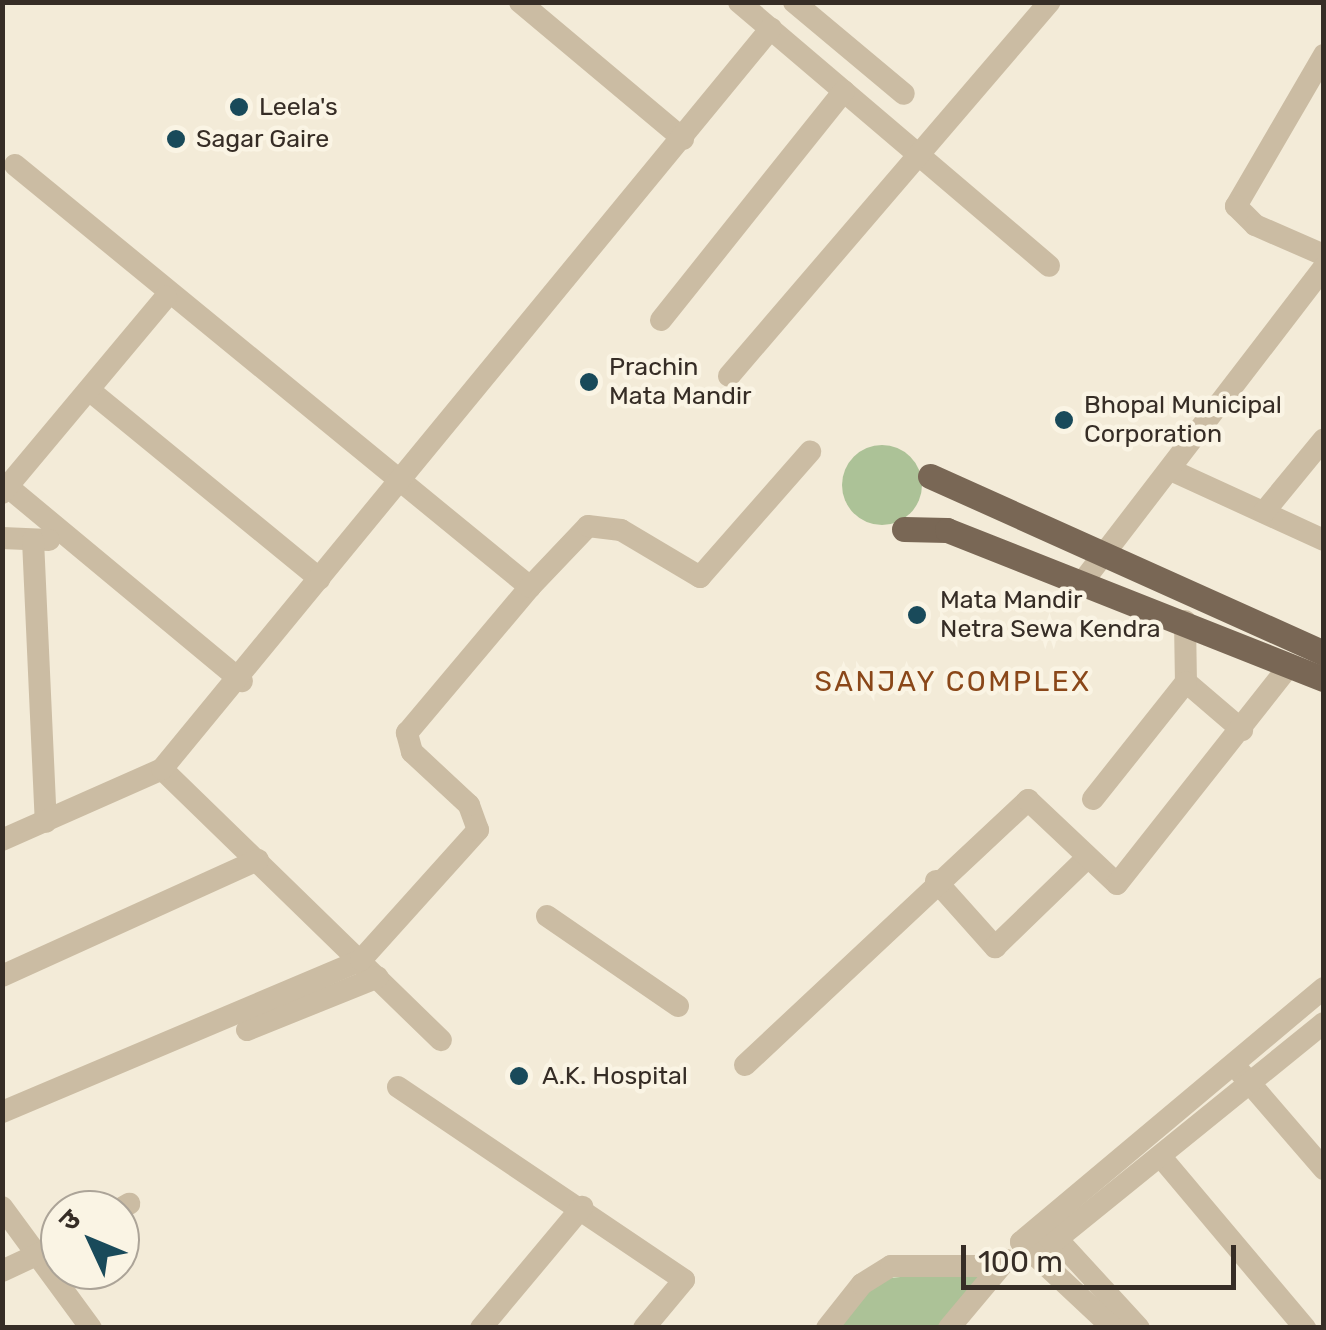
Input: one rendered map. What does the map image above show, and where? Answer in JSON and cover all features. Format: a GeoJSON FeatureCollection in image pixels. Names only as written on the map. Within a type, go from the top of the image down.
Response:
{"type":"FeatureCollection","features":[{"type":"Feature","properties":{"kind":"main road"},"geometry":{"type":"LineString","coordinates":[[930,476],[1100,558],[1324,653]]}},
{"type":"Feature","properties":{"kind":"main road"},"geometry":{"type":"LineString","coordinates":[[904,530],[946,530],[1084,580],[1324,679]]}},
{"type":"Feature","properties":{"kind":"street"},"geometry":{"type":"LineString","coordinates":[[520,2],[683,138]]}},
{"type":"Feature","properties":{"kind":"street"},"geometry":{"type":"LineString","coordinates":[[739,2],[1049,266]]}},
{"type":"Feature","properties":{"kind":"street"},"geometry":{"type":"LineString","coordinates":[[794,2],[904,94]]}},
{"type":"Feature","properties":{"kind":"street"},"geometry":{"type":"LineString","coordinates":[[816,23],[830,2]]}},
{"type":"Feature","properties":{"kind":"street"},"geometry":{"type":"LineString","coordinates":[[729,376],[1050,2]]}},
{"type":"Feature","properties":{"kind":"street"},"geometry":{"type":"LineString","coordinates":[[2,840],[162,769],[242,681],[397,483],[770,28]]}},
{"type":"Feature","properties":{"kind":"street"},"geometry":{"type":"LineString","coordinates":[[1324,55],[1236,206],[1254,226],[1324,256]]}},
{"type":"Feature","properties":{"kind":"street"},"geometry":{"type":"LineString","coordinates":[[660,320],[844,91]]}},
{"type":"Feature","properties":{"kind":"street"},"geometry":{"type":"LineString","coordinates":[[15,165],[166,297],[530,587]]}},
{"type":"Feature","properties":{"kind":"street"},"geometry":{"type":"LineString","coordinates":[[1084,580],[1173,471],[1324,268]]}},
{"type":"Feature","properties":{"kind":"street"},"geometry":{"type":"LineString","coordinates":[[166,297],[5,490],[72,539],[242,681]]}},
{"type":"Feature","properties":{"kind":"street"},"geometry":{"type":"LineString","coordinates":[[89,390],[320,580]]}},
{"type":"Feature","properties":{"kind":"street"},"geometry":{"type":"LineString","coordinates":[[1264,512],[1324,439]]}},
{"type":"Feature","properties":{"kind":"street"},"geometry":{"type":"LineString","coordinates":[[2,1112],[361,960],[478,830],[468,805],[412,752],[407,733],[530,587],[588,526],[621,530],[700,577],[810,452]]}},
{"type":"Feature","properties":{"kind":"street"},"geometry":{"type":"LineString","coordinates":[[1173,471],[1324,540]]}},
{"type":"Feature","properties":{"kind":"street"},"geometry":{"type":"LineString","coordinates":[[2,538],[72,539]]}},
{"type":"Feature","properties":{"kind":"street"},"geometry":{"type":"LineString","coordinates":[[33,540],[46,822]]}},
{"type":"Feature","properties":{"kind":"street"},"geometry":{"type":"LineString","coordinates":[[1093,798],[1186,682],[1185,621]]}},
{"type":"Feature","properties":{"kind":"street"},"geometry":{"type":"LineString","coordinates":[[745,1066],[936,882],[1028,800],[1117,884],[1290,665]]}},
{"type":"Feature","properties":{"kind":"street"},"geometry":{"type":"LineString","coordinates":[[1186,682],[1242,730]]}},
{"type":"Feature","properties":{"kind":"street"},"geometry":{"type":"LineString","coordinates":[[162,769],[441,1040]]}},
{"type":"Feature","properties":{"kind":"street"},"geometry":{"type":"LineString","coordinates":[[936,882],[995,947],[1088,856]]}},
{"type":"Feature","properties":{"kind":"street"},"geometry":{"type":"LineString","coordinates":[[2,976],[258,860]]}},
{"type":"Feature","properties":{"kind":"street"},"geometry":{"type":"LineString","coordinates":[[546,916],[678,1006]]}},
{"type":"Feature","properties":{"kind":"street"},"geometry":{"type":"LineString","coordinates":[[247,1030],[378,977]]}},
{"type":"Feature","properties":{"kind":"street"},"geometry":{"type":"LineString","coordinates":[[948,1328],[1000,1266],[1028,1249],[1234,1063],[1324,988]]}},
{"type":"Feature","properties":{"kind":"street"},"geometry":{"type":"LineString","coordinates":[[1049,1229],[1161,1157],[1324,1023]]}},
{"type":"Feature","properties":{"kind":"street"},"geometry":{"type":"LineString","coordinates":[[1234,1063],[1324,1169]]}},
{"type":"Feature","properties":{"kind":"street"},"geometry":{"type":"LineString","coordinates":[[398,1087],[582,1207],[684,1280],[644,1328]]}},
{"type":"Feature","properties":{"kind":"street"},"geometry":{"type":"LineString","coordinates":[[1161,1157],[1305,1328]]}},
{"type":"Feature","properties":{"kind":"street"},"geometry":{"type":"LineString","coordinates":[[2,1207],[40,1240]]}},
{"type":"Feature","properties":{"kind":"street"},"geometry":{"type":"LineString","coordinates":[[481,1328],[582,1207]]}},
{"type":"Feature","properties":{"kind":"street"},"geometry":{"type":"LineString","coordinates":[[1049,1229],[1123,1324]]}},
{"type":"Feature","properties":{"kind":"street"},"geometry":{"type":"LineString","coordinates":[[1028,1249],[1123,1324]]}},
{"type":"Feature","properties":{"kind":"street"},"geometry":{"type":"LineString","coordinates":[[2,1271],[40,1254]]}},
{"type":"Feature","properties":{"kind":"street"},"geometry":{"type":"LineString","coordinates":[[827,1328],[862,1284],[891,1266],[1000,1266]]}},
{"type":"Feature","properties":{"kind":"street"},"geometry":{"type":"LineString","coordinates":[[72,1290],[92,1328]]}},
{"type":"Feature","properties":{"kind":"green space"},"geometry":{"type":"Polygon","coordinates":[[[882,445],[897,448],[910,457],[919,470],[919,500],[910,513],[897,522],[882,525],[867,522],[854,513],[845,500],[842,485],[845,470],[854,457],[867,448],[882,445]]]}},
{"type":"Feature","properties":{"kind":"green space"},"geometry":{"type":"Polygon","coordinates":[[[986,1269],[937,1327],[839,1328],[879,1279],[986,1269]]]}},
{"type":"Feature","properties":{"kind":"place","name":"Leela's"},"geometry":{"type":"Point","coordinates":[239,107]}},
{"type":"Feature","properties":{"kind":"place","name":"Sagar Gaire"},"geometry":{"type":"Point","coordinates":[176,139]}},
{"type":"Feature","properties":{"kind":"place","name":"Prachin Mata Mandir"},"geometry":{"type":"Point","coordinates":[589,382]}},
{"type":"Feature","properties":{"kind":"place","name":"Bhopal Municipal Corporation"},"geometry":{"type":"Point","coordinates":[1064,420]}},
{"type":"Feature","properties":{"kind":"place","name":"Mata Mandir Netra Sewa Kendra"},"geometry":{"type":"Point","coordinates":[917,615]}},
{"type":"Feature","properties":{"kind":"place","name":"A.K. Hospital"},"geometry":{"type":"Point","coordinates":[519,1076]}},
{"type":"Feature","properties":{"kind":"district","name":"SANJAY COMPLEX"},"geometry":{"type":"Point","coordinates":[953,682]}}]}
